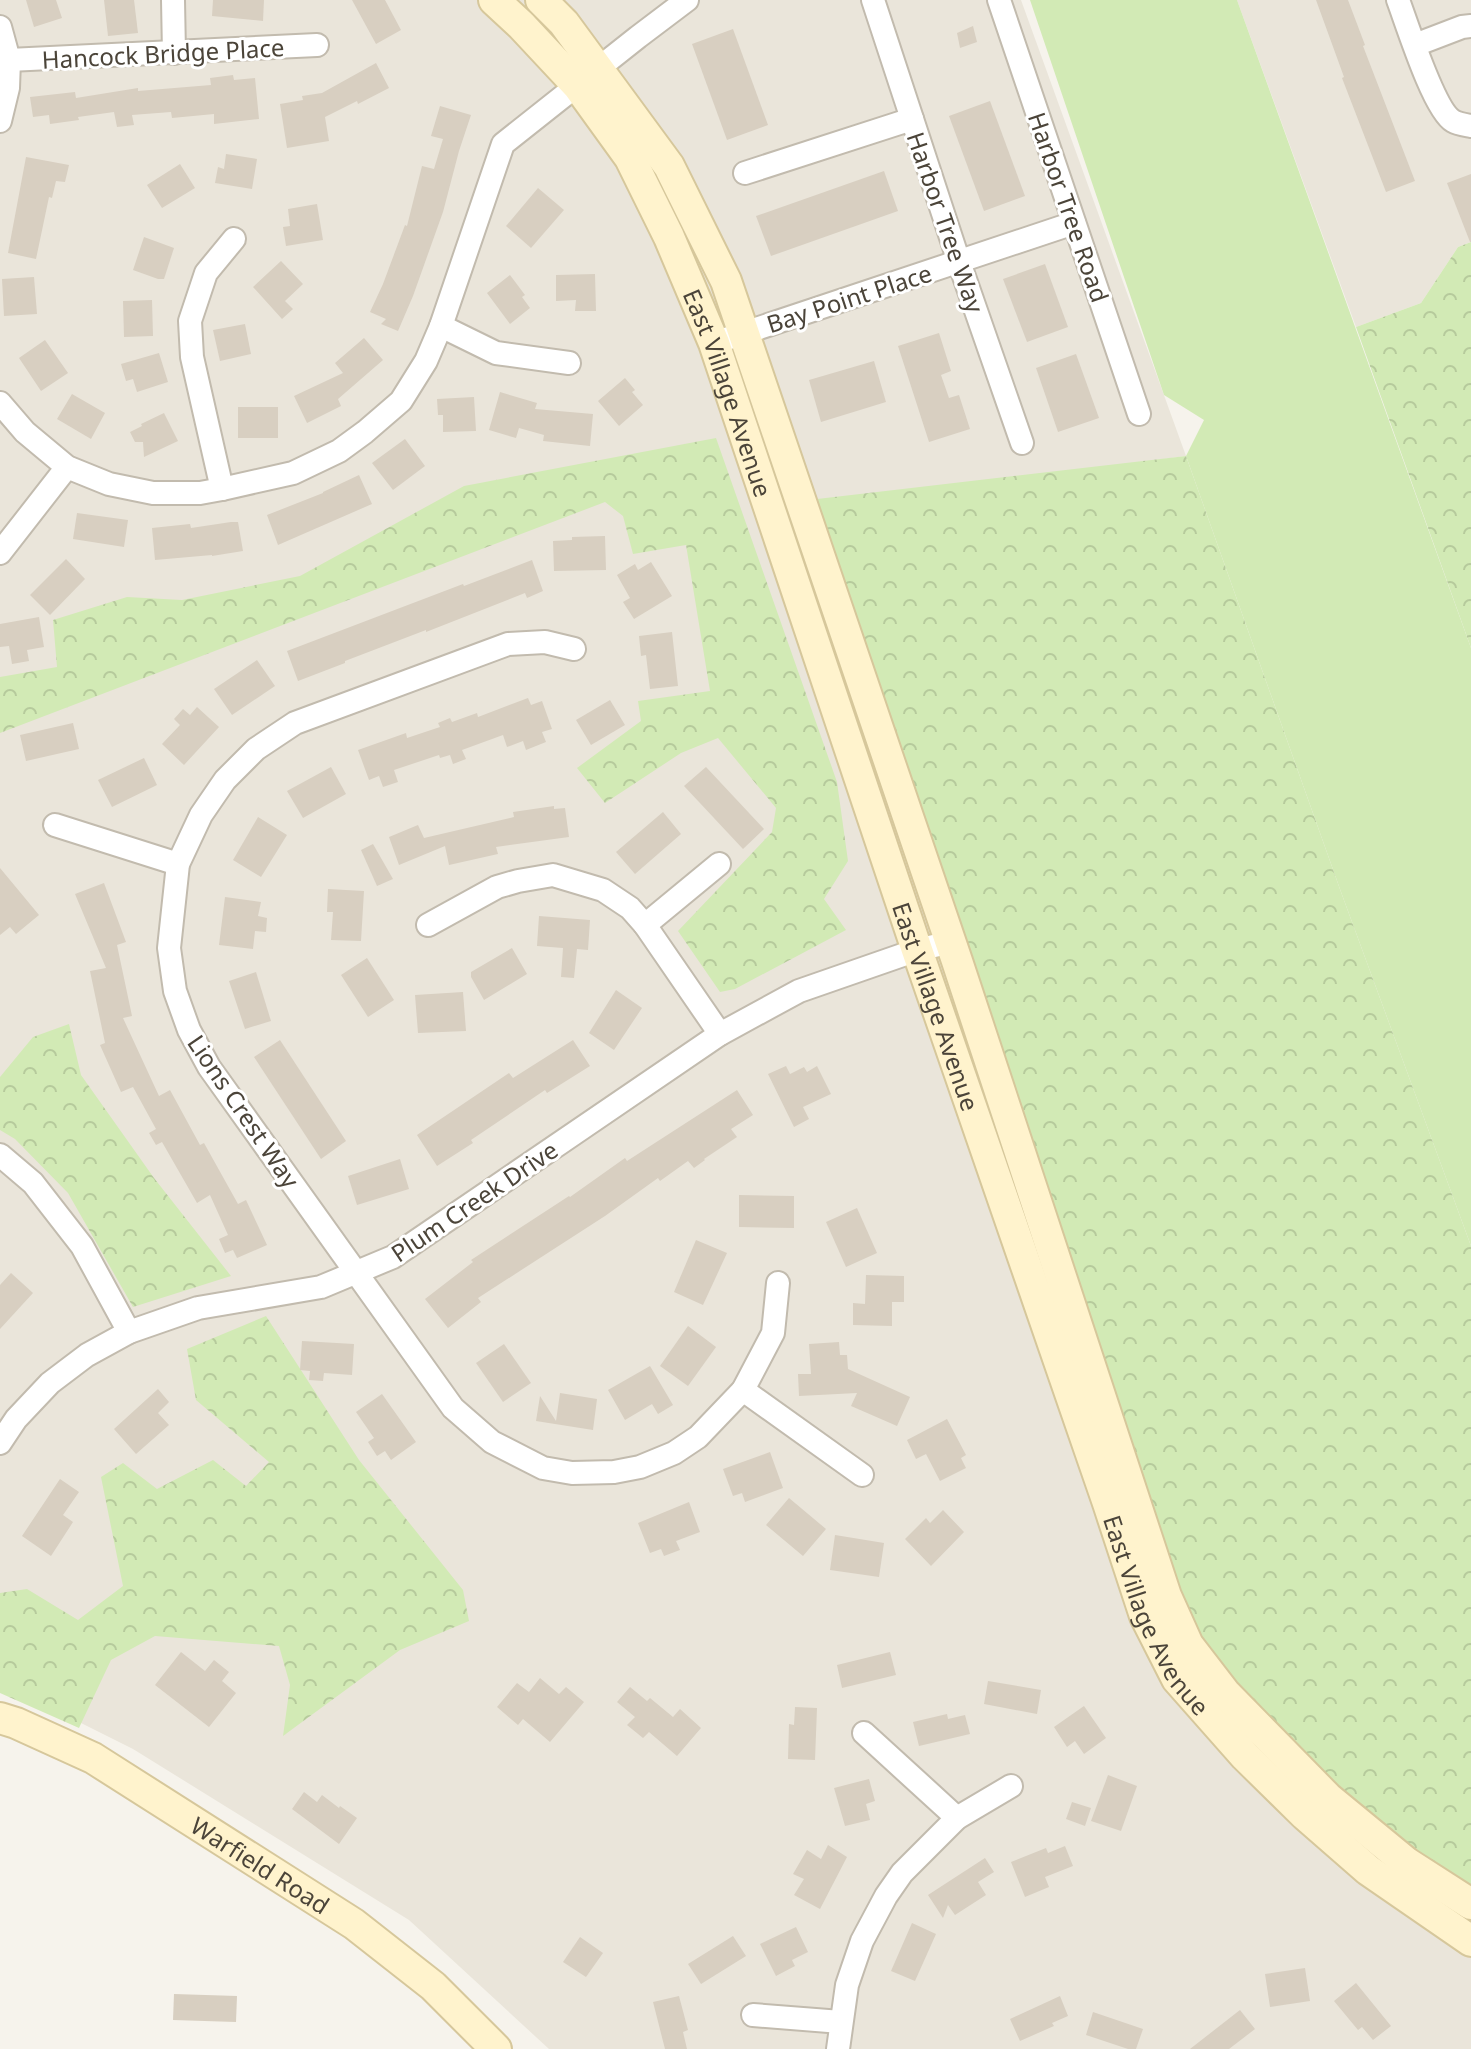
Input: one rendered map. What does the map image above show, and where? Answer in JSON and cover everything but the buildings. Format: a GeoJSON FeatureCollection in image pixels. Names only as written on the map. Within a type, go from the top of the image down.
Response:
{"type":"FeatureCollection","features":[{"type":"Feature","properties":{"kind":"street"},"geometry":{"type":"LineString","coordinates":[[173,0],[174,53]]}},
{"type":"Feature","properties":{"kind":"street","name":"East Village Avenue"},"geometry":{"type":"LineString","coordinates":[[494,0],[521,25],[589,77],[669,166],[726,281],[951,942],[1166,1596],[1188,1645],[1225,1693],[1328,1798],[1407,1863],[1471,1904]]}},
{"type":"Feature","properties":{"kind":"street","name":"East Village Avenue"},"geometry":{"type":"LineString","coordinates":[[541,0],[564,23],[669,237],[714,343],[1145,1616],[1177,1679],[1245,1756],[1305,1815],[1368,1870],[1471,1941]]}},
{"type":"Feature","properties":{"kind":"street"},"geometry":{"type":"LineString","coordinates":[[0,403],[25,432],[67,467],[109,484],[153,493],[200,493],[293,473],[339,451],[401,401],[426,361],[441,326],[503,144],[687,0]]}},
{"type":"Feature","properties":{"kind":"street","name":"Harbor Tree Way"},"geometry":{"type":"LineString","coordinates":[[873,0],[1022,443]]}},
{"type":"Feature","properties":{"kind":"street","name":"Harbor Tree Road"},"geometry":{"type":"LineString","coordinates":[[999,0],[1139,414]]}},
{"type":"Feature","properties":{"kind":"street"},"geometry":{"type":"LineString","coordinates":[[1398,0],[1440,107],[1451,120],[1471,126]]}},
{"type":"Feature","properties":{"kind":"street"},"geometry":{"type":"LineString","coordinates":[[1415,45],[1471,26]]}},
{"type":"Feature","properties":{"kind":"street"},"geometry":{"type":"LineString","coordinates":[[0,27],[9,60],[8,88],[0,121]]}},
{"type":"Feature","properties":{"kind":"street","name":"Hancock Bridge Place"},"geometry":{"type":"LineString","coordinates":[[9,60],[317,45]]}},
{"type":"Feature","properties":{"kind":"street"},"geometry":{"type":"LineString","coordinates":[[745,173],[912,119]]}},
{"type":"Feature","properties":{"kind":"street","name":"Bay Point Place"},"geometry":{"type":"LineString","coordinates":[[714,343],[1074,223]]}},
{"type":"Feature","properties":{"kind":"street"},"geometry":{"type":"LineString","coordinates":[[222,489],[192,357],[190,321],[206,273],[234,239]]}},
{"type":"Feature","properties":{"kind":"street"},"geometry":{"type":"LineString","coordinates":[[441,326],[496,353],[569,363]]}},
{"type":"Feature","properties":{"kind":"street"},"geometry":{"type":"LineString","coordinates":[[0,553],[67,467]]}},
{"type":"Feature","properties":{"kind":"street","name":"Lions Crest Way"},"geometry":{"type":"LineString","coordinates":[[574,649],[545,642],[508,644],[295,723],[256,749],[225,780],[201,815],[178,864],[169,948],[175,991],[189,1030],[209,1067],[453,1408],[492,1442],[543,1468],[572,1473],[614,1472],[640,1467],[674,1453],[698,1437],[743,1390],[773,1333],[778,1283]]}},
{"type":"Feature","properties":{"kind":"street"},"geometry":{"type":"LineString","coordinates":[[55,825],[178,864]]}},
{"type":"Feature","properties":{"kind":"street"},"geometry":{"type":"LineString","coordinates":[[645,925],[719,864]]}},
{"type":"Feature","properties":{"kind":"street"},"geometry":{"type":"LineString","coordinates":[[428,925],[497,887],[518,881],[553,875],[603,890],[630,908],[645,925],[720,1034]]}},
{"type":"Feature","properties":{"kind":"street","name":"Plum Creek Drive"},"geometry":{"type":"LineString","coordinates":[[0,1443],[16,1419],[50,1383],[87,1355],[129,1332],[198,1308],[321,1287],[393,1257],[720,1034],[799,991],[917,950],[951,942]]}},
{"type":"Feature","properties":{"kind":"street"},"geometry":{"type":"LineString","coordinates":[[0,1155],[33,1183],[82,1246],[129,1332]]}},
{"type":"Feature","properties":{"kind":"street"},"geometry":{"type":"LineString","coordinates":[[743,1390],[862,1475]]}},
{"type":"Feature","properties":{"kind":"street","name":"Warfield Road"},"geometry":{"type":"LineString","coordinates":[[0,1718],[93,1758],[354,1924],[433,1986],[496,2049]]}},
{"type":"Feature","properties":{"kind":"street"},"geometry":{"type":"LineString","coordinates":[[864,1733],[957,1818]]}},
{"type":"Feature","properties":{"kind":"street"},"geometry":{"type":"LineString","coordinates":[[838,2049],[847,1985],[862,1941],[886,1896],[902,1873],[957,1818],[1011,1786]]}},
{"type":"Feature","properties":{"kind":"street"},"geometry":{"type":"LineString","coordinates":[[753,2015],[841,2022]]}},
{"type":"Feature","properties":{"kind":"shaded area"},"geometry":{"type":"Polygon","coordinates":[[[0,0],[1021,0],[1186,456],[827,504],[1471,1881],[1471,2049],[549,2049],[409,1920],[133,1749],[9,1687],[0,1686],[0,0]]]}},
{"type":"Feature","properties":{"kind":"shaded area"},"geometry":{"type":"Polygon","coordinates":[[[1237,0],[1471,0],[1471,242],[1458,247],[1421,303],[1356,327],[1237,0]]]}},
{"type":"Feature","properties":{"kind":"green space"},"geometry":{"type":"Polygon","coordinates":[[[1030,0],[1237,0],[1471,648],[1471,1246],[1186,456],[1204,420],[1164,395],[1030,0]]]}},
{"type":"Feature","properties":{"kind":"green space"},"geometry":{"type":"Polygon","coordinates":[[[1471,242],[1471,648],[1356,327],[1421,303],[1458,247],[1471,242]]]}},
{"type":"Feature","properties":{"kind":"green space"},"geometry":{"type":"Polygon","coordinates":[[[716,438],[837,782],[848,861],[824,899],[846,930],[735,989],[720,992],[678,931],[772,832],[776,808],[718,738],[681,753],[605,803],[577,768],[641,721],[638,701],[710,691],[686,545],[633,554],[623,516],[605,502],[0,733],[0,677],[57,667],[53,620],[127,597],[182,600],[300,576],[464,486],[716,438]]]}},
{"type":"Feature","properties":{"kind":"green space"},"geometry":{"type":"Polygon","coordinates":[[[1186,456],[1471,1246],[1471,1904],[1407,1863],[1188,1645],[800,501],[1186,456]]]}},
{"type":"Feature","properties":{"kind":"green space"},"geometry":{"type":"Polygon","coordinates":[[[69,1024],[81,1075],[154,1178],[231,1276],[133,1307],[68,1193],[15,1139],[0,1130],[0,1077],[33,1037],[69,1024]]]}},
{"type":"Feature","properties":{"kind":"green space"},"geometry":{"type":"Polygon","coordinates":[[[266,1316],[359,1460],[463,1590],[469,1621],[400,1650],[283,1736],[290,1685],[279,1646],[155,1636],[111,1660],[79,1728],[0,1693],[0,1593],[27,1589],[78,1620],[123,1586],[101,1477],[123,1463],[157,1489],[213,1460],[246,1486],[269,1462],[196,1400],[187,1349],[266,1316]]]}}]}
